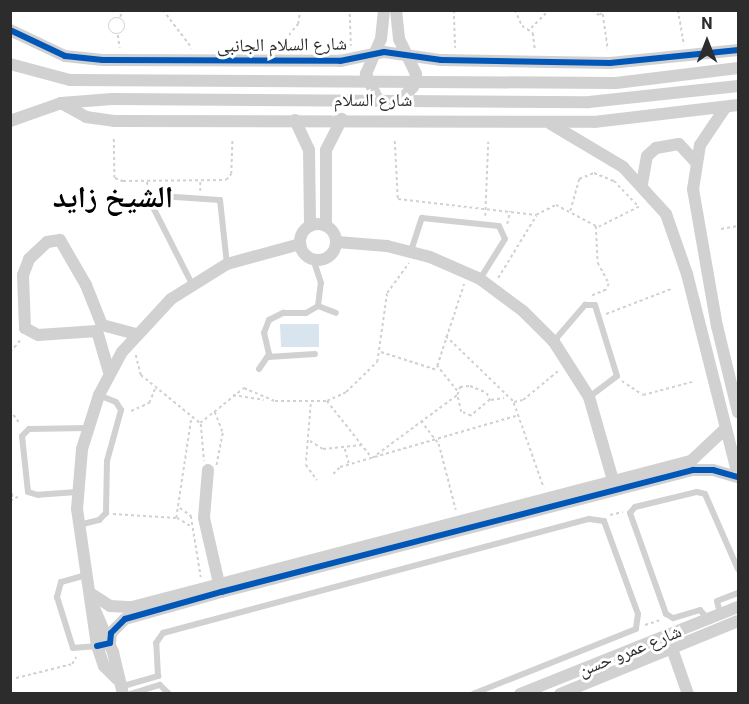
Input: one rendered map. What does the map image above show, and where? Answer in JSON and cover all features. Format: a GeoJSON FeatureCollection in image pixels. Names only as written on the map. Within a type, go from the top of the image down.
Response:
{"type":"FeatureCollection","features":[{"type":"Feature","properties":{"kind":"street"},"geometry":{"type":"LineString","coordinates":[[378,100],[366,81],[372,54],[384,31],[384,10]]}},
{"type":"Feature","properties":{"kind":"street"},"geometry":{"type":"LineString","coordinates":[[396,10],[399,39],[414,67],[415,81],[400,100]]}},
{"type":"Feature","properties":{"kind":"street","name":"شارع السلام الجانبى"},"geometry":{"type":"LineString","coordinates":[[10,30],[66,56],[103,60],[351,60],[372,54],[406,54],[455,60],[610,63],[687,58],[738,50]]}},
{"type":"Feature","properties":{"kind":"street"},"geometry":{"type":"LineString","coordinates":[[103,60],[103,81]]}},
{"type":"Feature","properties":{"kind":"street","name":"شارع السلام"},"geometry":{"type":"LineString","coordinates":[[14,69],[70,81],[616,83],[738,68]]}},
{"type":"Feature","properties":{"kind":"street","name":"شارع السلام"},"geometry":{"type":"LineString","coordinates":[[10,121],[61,103],[143,98],[623,101],[738,86]]}},
{"type":"Feature","properties":{"kind":"street"},"geometry":{"type":"LineString","coordinates":[[725,89],[731,107]]}},
{"type":"Feature","properties":{"kind":"street"},"geometry":{"type":"LineString","coordinates":[[490,101],[504,122]]}},
{"type":"Feature","properties":{"kind":"street"},"geometry":{"type":"LineString","coordinates":[[61,103],[86,117],[114,122],[342,119],[547,122],[648,118],[731,107]]}},
{"type":"Feature","properties":{"kind":"street"},"geometry":{"type":"LineString","coordinates":[[731,107],[695,161],[693,189],[702,251],[738,412]]}},
{"type":"Feature","properties":{"kind":"street"},"geometry":{"type":"LineString","coordinates":[[10,108],[26,114]]}},
{"type":"Feature","properties":{"kind":"street"},"geometry":{"type":"LineString","coordinates":[[342,119],[329,139],[324,161],[326,226],[337,242],[411,251],[468,272],[493,287],[554,342],[569,362],[589,397],[614,485]]}},
{"type":"Feature","properties":{"kind":"street"},"geometry":{"type":"LineString","coordinates":[[122,688],[104,666],[97,646],[93,607],[78,525],[77,492],[87,428],[109,372],[127,346],[136,334],[192,284],[227,264],[300,244],[310,226],[310,161],[306,139],[295,120]]}},
{"type":"Feature","properties":{"kind":"street"},"geometry":{"type":"LineString","coordinates":[[110,643],[111,633],[125,619],[220,588],[692,465],[738,477],[679,244],[666,214],[642,184],[587,142],[547,122]]}},
{"type":"Feature","properties":{"kind":"street"},"geometry":{"type":"LineString","coordinates":[[642,184],[647,156],[656,148],[680,144],[695,161]]}},
{"type":"Feature","properties":{"kind":"street"},"geometry":{"type":"LineString","coordinates":[[310,161],[324,161]]}},
{"type":"Feature","properties":{"kind":"street"},"geometry":{"type":"LineString","coordinates":[[310,226],[326,226]]}},
{"type":"Feature","properties":{"kind":"street"},"geometry":{"type":"LineString","coordinates":[[109,372],[99,328],[66,245],[53,238],[25,266],[25,328],[38,335],[99,328],[136,334]]}},
{"type":"Feature","properties":{"kind":"street"},"geometry":{"type":"LineString","coordinates":[[300,244],[312,259],[332,255],[337,242]]}},
{"type":"Feature","properties":{"kind":"street"},"geometry":{"type":"LineString","coordinates":[[692,465],[725,429]]}},
{"type":"Feature","properties":{"kind":"street"},"geometry":{"type":"LineString","coordinates":[[208,470],[204,518],[220,588]]}},
{"type":"Feature","properties":{"kind":"street"},"geometry":{"type":"LineString","coordinates":[[382,547],[459,520],[500,515],[548,497],[614,485]]}},
{"type":"Feature","properties":{"kind":"street"},"geometry":{"type":"LineString","coordinates":[[90,594],[121,608],[202,588],[220,588]]}},
{"type":"Feature","properties":{"kind":"street"},"geometry":{"type":"LineString","coordinates":[[93,607],[110,643],[122,688]]}},
{"type":"Feature","properties":{"kind":"street","name":"شارع عمرو حسن"},"geometry":{"type":"LineString","coordinates":[[561,693],[738,607]]}},
{"type":"Feature","properties":{"kind":"street","name":"شارع عمرو حسن"},"geometry":{"type":"LineString","coordinates":[[520,693],[738,621]]}},
{"type":"Feature","properties":{"kind":"street"},"geometry":{"type":"LineString","coordinates":[[670,642],[688,693]]}},
{"type":"Feature","properties":{"kind":"street"},"geometry":{"type":"LineString","coordinates":[[97,646],[110,643]]}},
{"type":"Feature","properties":{"kind":"street"},"geometry":{"type":"LineString","coordinates":[[556,680],[561,693]]}},
{"type":"Feature","properties":{"kind":"lane"},"geometry":{"type":"LineString","coordinates":[[192,284],[154,209],[156,198],[200,198],[221,202],[227,264]]}},
{"type":"Feature","properties":{"kind":"lane"},"geometry":{"type":"LineString","coordinates":[[411,251],[416,225],[426,217],[503,229],[505,238],[480,279]]}},
{"type":"Feature","properties":{"kind":"lane"},"geometry":{"type":"LineString","coordinates":[[312,259],[321,283],[318,306]]}},
{"type":"Feature","properties":{"kind":"lane"},"geometry":{"type":"LineString","coordinates":[[554,342],[590,303],[599,316],[617,376],[589,397]]}},
{"type":"Feature","properties":{"kind":"lane"},"geometry":{"type":"LineString","coordinates":[[318,306],[336,313]]}},
{"type":"Feature","properties":{"kind":"lane"},"geometry":{"type":"LineString","coordinates":[[259,369],[268,357],[269,346],[265,326],[276,315],[306,313],[318,306]]}},
{"type":"Feature","properties":{"kind":"lane"},"geometry":{"type":"LineString","coordinates":[[269,346],[282,354]]}},
{"type":"Feature","properties":{"kind":"lane"},"geometry":{"type":"LineString","coordinates":[[268,357],[282,354],[315,354]]}},
{"type":"Feature","properties":{"kind":"lane"},"geometry":{"type":"LineString","coordinates":[[78,525],[99,520],[106,513],[107,461],[121,410],[116,402],[99,395]]}},
{"type":"Feature","properties":{"kind":"lane"},"geometry":{"type":"LineString","coordinates":[[77,492],[38,495],[28,492],[21,441],[24,432],[87,428]]}},
{"type":"Feature","properties":{"kind":"lane"},"geometry":{"type":"LineString","coordinates":[[738,569],[705,494],[697,492],[632,510],[629,518],[669,617],[700,610],[714,617],[717,601],[738,593]]}},
{"type":"Feature","properties":{"kind":"lane"},"geometry":{"type":"LineString","coordinates":[[122,688],[158,676],[156,643],[163,633],[597,518],[609,528],[638,614],[636,629],[473,693]]}},
{"type":"Feature","properties":{"kind":"lane"},"geometry":{"type":"LineString","coordinates":[[87,575],[61,582],[56,592],[69,643],[77,650],[97,646]]}},
{"type":"Feature","properties":{"kind":"lane"},"geometry":{"type":"LineString","coordinates":[[549,664],[556,680]]}},
{"type":"Feature","properties":{"kind":"lane"},"geometry":{"type":"LineString","coordinates":[[122,688],[160,685],[169,693]]}},
{"type":"Feature","properties":{"kind":"path"},"geometry":{"type":"LineString","coordinates":[[122,60],[118,34],[109,25],[119,18],[123,10]]}},
{"type":"Feature","properties":{"kind":"path"},"geometry":{"type":"LineString","coordinates":[[163,10],[202,60]]}},
{"type":"Feature","properties":{"kind":"path"},"geometry":{"type":"LineString","coordinates":[[267,61],[298,24],[300,10]]}},
{"type":"Feature","properties":{"kind":"path"},"geometry":{"type":"LineString","coordinates":[[454,10],[456,14],[455,60]]}},
{"type":"Feature","properties":{"kind":"path"},"geometry":{"type":"LineString","coordinates":[[456,14],[460,10]]}},
{"type":"Feature","properties":{"kind":"path"},"geometry":{"type":"LineString","coordinates":[[515,10],[522,26],[531,29]]}},
{"type":"Feature","properties":{"kind":"path"},"geometry":{"type":"LineString","coordinates":[[531,29],[549,10]]}},
{"type":"Feature","properties":{"kind":"path"},"geometry":{"type":"LineString","coordinates":[[592,10],[603,14]]}},
{"type":"Feature","properties":{"kind":"path"},"geometry":{"type":"LineString","coordinates":[[606,10],[603,14],[610,63]]}},
{"type":"Feature","properties":{"kind":"path"},"geometry":{"type":"LineString","coordinates":[[678,10],[687,58]]}},
{"type":"Feature","properties":{"kind":"path"},"geometry":{"type":"LineString","coordinates":[[350,14],[351,60]]}},
{"type":"Feature","properties":{"kind":"path"},"geometry":{"type":"LineString","coordinates":[[118,34],[125,26],[119,18]]}},
{"type":"Feature","properties":{"kind":"path"},"geometry":{"type":"LineString","coordinates":[[531,29],[536,62]]}},
{"type":"Feature","properties":{"kind":"path"},"geometry":{"type":"LineString","coordinates":[[114,139],[115,178],[147,181],[230,178],[232,139]]}},
{"type":"Feature","properties":{"kind":"path"},"geometry":{"type":"LineString","coordinates":[[395,141],[396,196],[486,206],[536,215]]}},
{"type":"Feature","properties":{"kind":"path"},"geometry":{"type":"LineString","coordinates":[[485,225],[488,142]]}},
{"type":"Feature","properties":{"kind":"path"},"geometry":{"type":"LineString","coordinates":[[570,211],[579,179],[594,173],[614,181],[639,207],[597,228]]}},
{"type":"Feature","properties":{"kind":"path"},"geometry":{"type":"LineString","coordinates":[[200,180],[200,198]]}},
{"type":"Feature","properties":{"kind":"path"},"geometry":{"type":"LineString","coordinates":[[147,181],[150,195],[156,198]]}},
{"type":"Feature","properties":{"kind":"path"},"geometry":{"type":"LineString","coordinates":[[426,217],[427,201]]}},
{"type":"Feature","properties":{"kind":"path"},"geometry":{"type":"LineString","coordinates":[[493,287],[536,215],[552,205],[570,211],[597,228]]}},
{"type":"Feature","properties":{"kind":"path"},"geometry":{"type":"LineString","coordinates":[[503,229],[510,210]]}},
{"type":"Feature","properties":{"kind":"path"},"geometry":{"type":"LineString","coordinates":[[721,229],[738,226]]}},
{"type":"Feature","properties":{"kind":"path"},"geometry":{"type":"LineString","coordinates":[[590,303],[592,296],[606,290],[609,284],[598,263],[597,228]]}},
{"type":"Feature","properties":{"kind":"path"},"geometry":{"type":"LineString","coordinates":[[232,395],[311,403],[327,401],[363,379],[381,352],[387,293],[406,269],[411,251]]}},
{"type":"Feature","properties":{"kind":"path"},"geometry":{"type":"LineString","coordinates":[[437,370],[468,272]]}},
{"type":"Feature","properties":{"kind":"path"},"geometry":{"type":"LineString","coordinates":[[599,316],[671,290]]}},
{"type":"Feature","properties":{"kind":"path"},"geometry":{"type":"LineString","coordinates":[[10,352],[25,328]]}},
{"type":"Feature","properties":{"kind":"path"},"geometry":{"type":"LineString","coordinates":[[446,336],[506,398],[514,402],[523,400],[569,362]]}},
{"type":"Feature","properties":{"kind":"path"},"geometry":{"type":"LineString","coordinates":[[127,346],[140,359],[141,375],[191,419],[200,423]]}},
{"type":"Feature","properties":{"kind":"path"},"geometry":{"type":"LineString","coordinates":[[381,352],[437,370],[457,391]]}},
{"type":"Feature","properties":{"kind":"path"},"geometry":{"type":"LineString","coordinates":[[617,376],[643,395],[692,382]]}},
{"type":"Feature","properties":{"kind":"path"},"geometry":{"type":"LineString","coordinates":[[457,391],[470,386],[487,393],[490,400]]}},
{"type":"Feature","properties":{"kind":"path"},"geometry":{"type":"LineString","coordinates":[[121,410],[142,409],[155,387]]}},
{"type":"Feature","properties":{"kind":"path"},"geometry":{"type":"LineString","coordinates":[[200,423],[232,395],[244,388],[267,400]]}},
{"type":"Feature","properties":{"kind":"path"},"geometry":{"type":"LineString","coordinates":[[457,391],[458,407],[471,416],[490,400],[506,398]]}},
{"type":"Feature","properties":{"kind":"path"},"geometry":{"type":"LineString","coordinates":[[372,458],[456,395]]}},
{"type":"Feature","properties":{"kind":"path"},"geometry":{"type":"LineString","coordinates":[[327,401],[372,458]]}},
{"type":"Feature","properties":{"kind":"path"},"geometry":{"type":"LineString","coordinates":[[514,402],[516,416],[548,497]]}},
{"type":"Feature","properties":{"kind":"path"},"geometry":{"type":"LineString","coordinates":[[311,403],[306,465],[317,480]]}},
{"type":"Feature","properties":{"kind":"path"},"geometry":{"type":"LineString","coordinates":[[10,410],[24,432]]}},
{"type":"Feature","properties":{"kind":"path"},"geometry":{"type":"LineString","coordinates":[[208,470],[219,460],[223,441],[215,412]]}},
{"type":"Feature","properties":{"kind":"path"},"geometry":{"type":"LineString","coordinates":[[333,474],[349,464],[516,416]]}},
{"type":"Feature","properties":{"kind":"path"},"geometry":{"type":"LineString","coordinates":[[176,518],[191,419]]}},
{"type":"Feature","properties":{"kind":"path"},"geometry":{"type":"LineString","coordinates":[[421,420],[436,439],[459,520]]}},
{"type":"Feature","properties":{"kind":"path"},"geometry":{"type":"LineString","coordinates":[[200,423],[208,470]]}},
{"type":"Feature","properties":{"kind":"path"},"geometry":{"type":"LineString","coordinates":[[309,440],[322,449],[363,445]]}},
{"type":"Feature","properties":{"kind":"path"},"geometry":{"type":"LineString","coordinates":[[345,448],[349,464]]}},
{"type":"Feature","properties":{"kind":"path"},"geometry":{"type":"LineString","coordinates":[[10,482],[12,500],[28,492]]}},
{"type":"Feature","properties":{"kind":"path"},"geometry":{"type":"LineString","coordinates":[[179,508],[191,516],[202,588]]}},
{"type":"Feature","properties":{"kind":"path"},"geometry":{"type":"LineString","coordinates":[[597,518],[632,510]]}},
{"type":"Feature","properties":{"kind":"path"},"geometry":{"type":"LineString","coordinates":[[106,513],[176,518],[193,529]]}},
{"type":"Feature","properties":{"kind":"path"},"geometry":{"type":"LineString","coordinates":[[636,629],[669,617]]}},
{"type":"Feature","properties":{"kind":"path"},"geometry":{"type":"LineString","coordinates":[[16,678],[72,664],[77,650]]}},
{"type":"Feature","properties":{"kind":"shaded area"},"geometry":{"type":"Polygon","coordinates":[[[280,324],[319,324],[319,347],[281,347],[280,324]]]}},
{"type":"Feature","properties":{"kind":"cycle path"},"geometry":{"type":"LineString","coordinates":[[10,30],[65,56],[103,60],[340,61],[384,52],[441,60],[610,63],[738,50]]}},
{"type":"Feature","properties":{"kind":"cycle path"},"geometry":{"type":"LineString","coordinates":[[97,646],[110,643],[111,633],[125,619],[221,592],[693,470],[713,470],[738,477]]}},
{"type":"Feature","properties":{"kind":"district","name":"الشيخ زايد"},"geometry":{"type":"Point","coordinates":[113,197]}}]}
